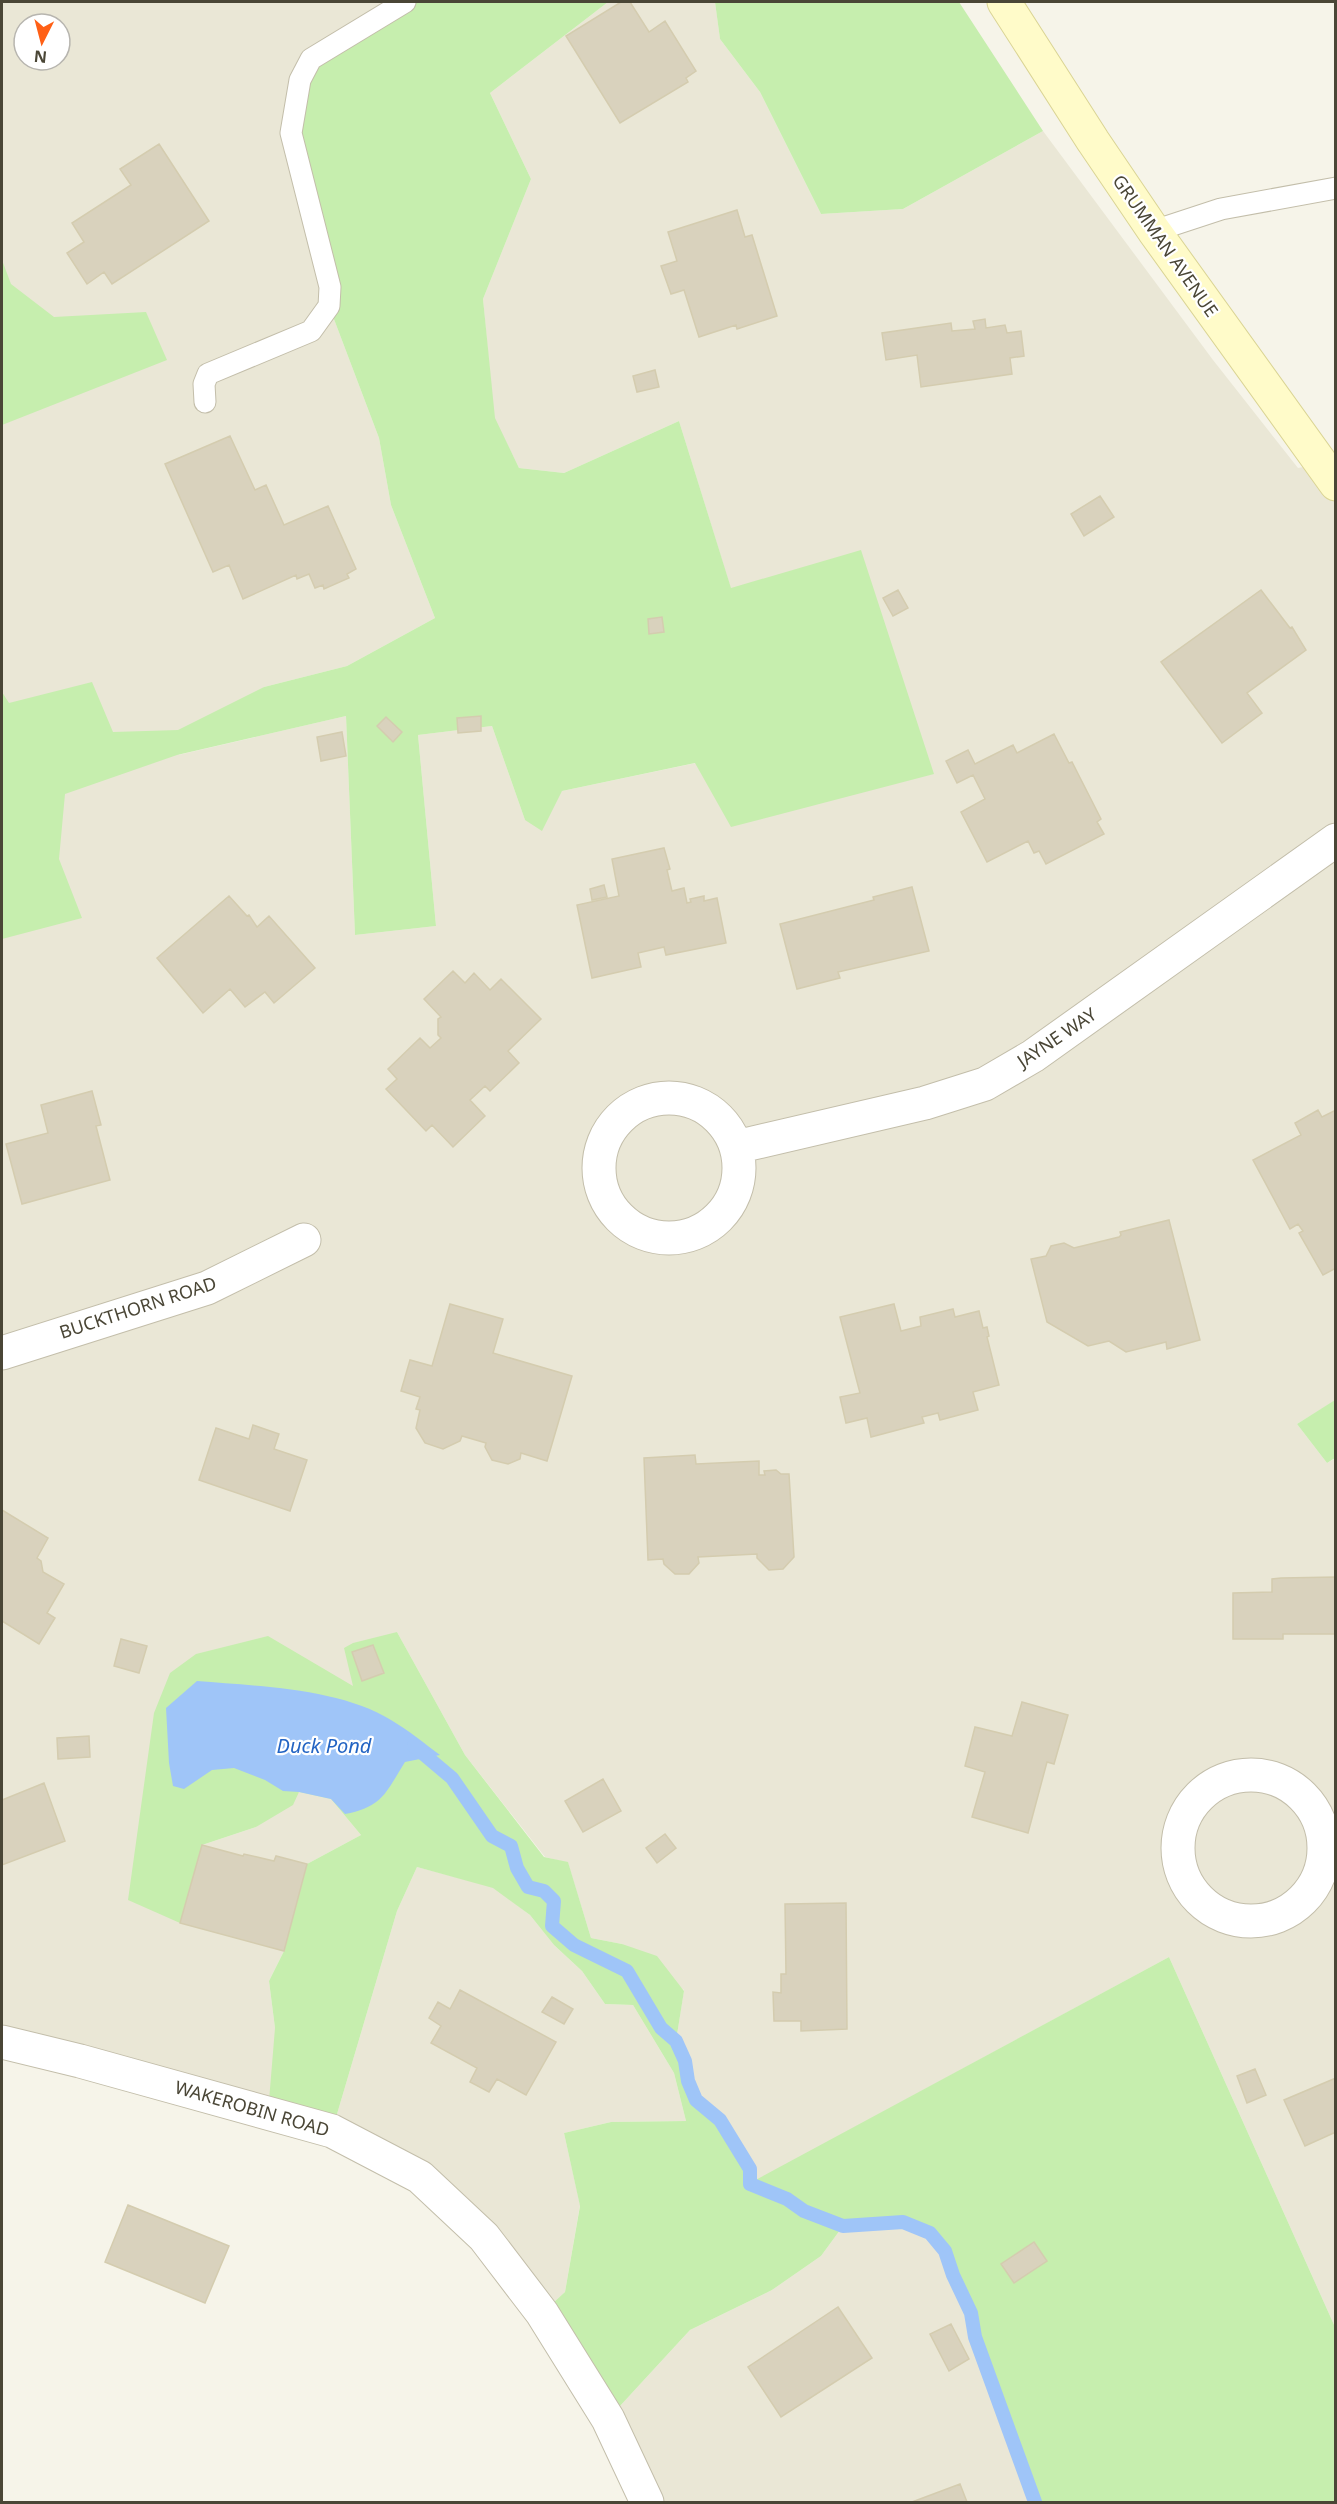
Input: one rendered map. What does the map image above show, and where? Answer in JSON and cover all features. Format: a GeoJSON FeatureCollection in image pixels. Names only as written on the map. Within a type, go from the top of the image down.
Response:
{"type":"FeatureCollection","features":[{"type":"Feature","properties":{"kind":"street","name":"GRUMMAN AVENUE"},"geometry":{"type":"LineString","coordinates":[[1004,2],[1154,231],[1335,484]]}},
{"type":"Feature","properties":{"kind":"street","name":"JAYNE WAY"},"geometry":{"type":"LineString","coordinates":[[736,1147],[925,1103],[985,1084],[1034,1056],[1335,840]]}},
{"type":"Feature","properties":{"kind":"street"},"geometry":{"type":"LineString","coordinates":[[664,1098],[687,1100],[708,1111],[725,1126],[736,1147],[739,1170],[735,1193],[723,1213],[706,1228],[684,1237],[661,1238],[639,1232],[620,1219],[606,1200],[598,1178],[599,1155],[607,1134],[622,1116],[642,1103],[653,1100],[664,1098]]}},
{"type":"Feature","properties":{"kind":"street","name":"BUCKTHORN ROAD"},"geometry":{"type":"LineString","coordinates":[[2,1353],[207,1288],[304,1240]]}},
{"type":"Feature","properties":{"kind":"street"},"geometry":{"type":"LineString","coordinates":[[1256,1775],[1274,1779],[1291,1787],[1306,1800],[1317,1815],[1323,1834],[1324,1853],[1320,1871],[1324,1891],[1269,1919],[1236,1919],[1217,1913],[1196,1896],[1185,1880],[1179,1862],[1178,1844],[1182,1824],[1190,1808],[1203,1793],[1218,1783],[1236,1776],[1256,1775]]}},
{"type":"Feature","properties":{"kind":"street","name":"WAKEROBIN ROAD"},"geometry":{"type":"LineString","coordinates":[[2,2042],[332,2131],[420,2177],[484,2236],[542,2313],[608,2419],[646,2502]]}},
{"type":"Feature","properties":{"kind":"lane"},"geometry":{"type":"LineString","coordinates":[[205,402],[204,384],[208,374],[311,331],[329,306],[330,287],[291,133],[300,80],[311,59],[405,2]]}},
{"type":"Feature","properties":{"kind":"lane"},"geometry":{"type":"LineString","coordinates":[[1154,231],[1221,209],[1335,188]]}},
{"type":"Feature","properties":{"kind":"shaded area"},"geometry":{"type":"Polygon","coordinates":[[[2,2],[405,2],[329,306],[379,438],[391,505],[435,618],[347,666],[264,687],[178,755],[346,716],[355,935],[436,926],[418,735],[492,726],[525,820],[562,791],[696,763],[731,589],[679,421],[564,473],[519,468],[494,418],[483,299],[531,179],[490,93],[608,2],[715,2],[720,39],[760,92],[821,214],[903,209],[1043,131],[1213,360],[1298,468],[1320,464],[1335,484],[1336,1400],[1297,1424],[1327,1463],[1336,1458],[1335,2327],[1169,1957],[750,2184],[750,2169],[720,2120],[696,2100],[688,2081],[685,2061],[676,2041],[684,1990],[622,1944],[591,1938],[568,1863],[545,1857],[465,1755],[397,1632],[353,1687],[202,1845],[256,1827],[299,1792],[331,1799],[361,1835],[307,1864],[284,1951],[269,1981],[275,2028],[277,2082],[268,2113],[2,2042],[2,2]]]}},
{"type":"Feature","properties":{"kind":"shaded area"},"geometry":{"type":"Polygon","coordinates":[[[417,1867],[493,1887],[530,1915],[554,1945],[582,1971],[605,2004],[633,2005],[674,2073],[686,2121],[611,2122],[564,2133],[580,2205],[565,2292],[542,2313],[484,2237],[332,2131],[397,1911],[417,1867]]]}},
{"type":"Feature","properties":{"kind":"shaded area"},"geometry":{"type":"Polygon","coordinates":[[[903,2222],[930,2233],[945,2251],[953,2275],[971,2313],[975,2337],[1035,2502],[647,2502],[608,2419],[690,2330],[772,2290],[821,2256],[843,2226],[903,2222]]]}},
{"type":"Feature","properties":{"kind":"green space"},"geometry":{"type":"Polygon","coordinates":[[[405,2],[608,2],[490,93],[531,179],[483,299],[495,418],[519,468],[564,473],[679,421],[731,588],[861,550],[934,774],[731,827],[695,763],[562,791],[542,831],[525,820],[492,726],[418,735],[436,926],[355,935],[346,716],[177,755],[65,794],[59,859],[82,918],[2,939],[2,692],[9,703],[92,682],[113,732],[178,730],[264,687],[347,666],[435,618],[391,505],[379,438],[329,306],[301,175],[300,80],[405,2]]]}},
{"type":"Feature","properties":{"kind":"green space"},"geometry":{"type":"Polygon","coordinates":[[[715,2],[959,2],[1043,131],[903,209],[821,214],[760,92],[720,39],[715,2]]]}},
{"type":"Feature","properties":{"kind":"green space"},"geometry":{"type":"Polygon","coordinates":[[[2,260],[11,284],[54,317],[146,312],[167,360],[2,425],[2,260]]]}},
{"type":"Feature","properties":{"kind":"green space"},"geometry":{"type":"Polygon","coordinates":[[[1335,1400],[1335,1458],[1327,1463],[1297,1424],[1335,1400]]]}},
{"type":"Feature","properties":{"kind":"green space"},"geometry":{"type":"Polygon","coordinates":[[[397,1632],[465,1755],[544,1857],[568,1862],[591,1938],[622,1944],[657,1956],[684,1991],[676,2041],[685,2061],[688,2081],[696,2100],[720,2120],[750,2169],[750,2183],[1169,1957],[1335,2327],[1335,2502],[1035,2502],[946,2253],[935,2238],[924,2230],[899,2223],[843,2226],[821,2256],[772,2290],[690,2330],[608,2419],[542,2313],[565,2292],[580,2206],[564,2133],[611,2122],[686,2121],[674,2073],[633,2005],[605,2004],[582,1971],[554,1945],[530,1915],[493,1888],[417,1867],[397,1911],[332,2131],[268,2113],[275,2028],[269,1981],[284,1951],[307,1864],[361,1835],[331,1799],[299,1792],[293,1805],[256,1827],[202,1845],[180,1923],[128,1900],[154,1713],[170,1673],[196,1654],[268,1636],[353,1686],[344,1648],[353,1643],[397,1632]]]}},
{"type":"Feature","properties":{"kind":"water","name":"Duck Pond"},"geometry":{"type":"Polygon","coordinates":[[[197,1681],[297,1690],[347,1701],[391,1720],[440,1755],[405,1762],[382,1797],[368,1807],[345,1814],[331,1799],[283,1791],[265,1780],[234,1768],[212,1770],[184,1789],[173,1786],[169,1763],[166,1708],[197,1681]]]}},
{"type":"Feature","properties":{"kind":"building"},"geometry":{"type":"Polygon","coordinates":[[[621,2],[630,2],[649,32],[665,21],[696,71],[686,78],[688,82],[620,123],[566,36],[621,2]]]}},
{"type":"Feature","properties":{"kind":"building"},"geometry":{"type":"Polygon","coordinates":[[[159,144],[209,221],[112,284],[104,272],[87,284],[67,253],[84,242],[72,223],[131,185],[120,169],[159,144]]]}},
{"type":"Feature","properties":{"kind":"building"},"geometry":{"type":"Polygon","coordinates":[[[737,210],[745,237],[752,235],[777,316],[737,329],[736,325],[699,337],[684,290],[671,294],[661,266],[677,261],[668,232],[737,210]]]}},
{"type":"Feature","properties":{"kind":"building"},"geometry":{"type":"Polygon","coordinates":[[[985,319],[986,328],[1005,325],[1007,333],[1021,331],[1024,356],[1010,358],[1012,374],[921,387],[917,355],[886,360],[882,333],[951,323],[952,331],[975,329],[973,321],[985,319]]]}},
{"type":"Feature","properties":{"kind":"building"},"geometry":{"type":"Polygon","coordinates":[[[655,370],[659,387],[637,392],[633,376],[655,370]]]}},
{"type":"Feature","properties":{"kind":"building"},"geometry":{"type":"Polygon","coordinates":[[[230,436],[255,490],[266,485],[284,525],[328,506],[356,569],[347,574],[349,578],[324,589],[323,585],[315,588],[309,574],[297,579],[296,575],[243,599],[229,565],[213,572],[165,464],[230,436]]]}},
{"type":"Feature","properties":{"kind":"building"},"geometry":{"type":"Polygon","coordinates":[[[1100,496],[1114,517],[1084,536],[1071,514],[1100,496]]]}},
{"type":"Feature","properties":{"kind":"building"},"geometry":{"type":"Polygon","coordinates":[[[898,590],[908,608],[893,616],[883,598],[898,590]]]}},
{"type":"Feature","properties":{"kind":"building"},"geometry":{"type":"Polygon","coordinates":[[[1261,590],[1290,628],[1292,627],[1306,650],[1247,693],[1262,713],[1222,743],[1161,662],[1261,590]]]}},
{"type":"Feature","properties":{"kind":"building"},"geometry":{"type":"Polygon","coordinates":[[[662,617],[664,632],[649,634],[648,619],[662,617]]]}},
{"type":"Feature","properties":{"kind":"building"},"geometry":{"type":"Polygon","coordinates":[[[481,716],[481,731],[458,733],[457,718],[481,716]]]}},
{"type":"Feature","properties":{"kind":"building"},"geometry":{"type":"Polygon","coordinates":[[[386,717],[402,732],[393,742],[377,726],[386,717]]]}},
{"type":"Feature","properties":{"kind":"building"},"geometry":{"type":"Polygon","coordinates":[[[342,732],[346,756],[321,761],[317,737],[342,732]]]}},
{"type":"Feature","properties":{"kind":"building"},"geometry":{"type":"Polygon","coordinates":[[[1054,734],[1069,763],[1072,762],[1101,819],[1097,822],[1104,834],[1046,864],[1039,851],[1034,853],[1028,841],[987,862],[961,812],[985,799],[973,775],[957,783],[946,761],[968,750],[975,764],[1013,745],[1017,753],[1054,734]]]}},
{"type":"Feature","properties":{"kind":"building"},"geometry":{"type":"Polygon","coordinates":[[[664,848],[670,869],[667,870],[672,891],[684,888],[687,903],[691,902],[690,899],[704,896],[704,901],[717,898],[726,943],[666,955],[664,947],[638,953],[641,967],[592,978],[577,905],[619,896],[612,859],[664,848]]]}},
{"type":"Feature","properties":{"kind":"building"},"geometry":{"type":"Polygon","coordinates":[[[604,885],[607,897],[592,900],[590,889],[604,885]]]}},
{"type":"Feature","properties":{"kind":"building"},"geometry":{"type":"Polygon","coordinates":[[[912,887],[929,951],[838,972],[840,978],[797,989],[780,924],[874,900],[873,897],[912,887]]]}},
{"type":"Feature","properties":{"kind":"building"},"geometry":{"type":"Polygon","coordinates":[[[229,896],[247,916],[249,915],[257,927],[269,916],[315,968],[274,1003],[265,992],[245,1007],[230,989],[203,1013],[157,958],[229,896]]]}},
{"type":"Feature","properties":{"kind":"building"},"geometry":{"type":"Polygon","coordinates":[[[453,971],[465,983],[474,973],[490,990],[501,979],[541,1019],[508,1051],[519,1063],[490,1091],[485,1086],[470,1100],[485,1116],[453,1147],[432,1125],[426,1131],[386,1089],[397,1079],[388,1069],[420,1038],[430,1048],[441,1038],[438,1035],[438,1019],[441,1017],[424,999],[453,971]]]}},
{"type":"Feature","properties":{"kind":"building"},"geometry":{"type":"Polygon","coordinates":[[[92,1091],[101,1125],[96,1126],[110,1180],[22,1204],[6,1144],[48,1133],[41,1105],[92,1091]]]}},
{"type":"Feature","properties":{"kind":"building"},"geometry":{"type":"Polygon","coordinates":[[[1318,1110],[1322,1117],[1336,1110],[1336,1268],[1323,1275],[1299,1233],[1303,1231],[1298,1224],[1290,1229],[1253,1160],[1301,1135],[1295,1123],[1318,1110]]]}},
{"type":"Feature","properties":{"kind":"building"},"geometry":{"type":"Polygon","coordinates":[[[1169,1220],[1200,1340],[1167,1349],[1166,1342],[1126,1352],[1109,1341],[1088,1346],[1047,1322],[1031,1259],[1046,1256],[1051,1246],[1064,1243],[1074,1248],[1119,1237],[1120,1232],[1169,1220]]]}},
{"type":"Feature","properties":{"kind":"building"},"geometry":{"type":"Polygon","coordinates":[[[450,1304],[503,1319],[493,1353],[572,1376],[547,1461],[521,1453],[520,1459],[508,1464],[492,1460],[485,1447],[486,1443],[462,1436],[460,1441],[443,1449],[425,1443],[416,1428],[420,1410],[416,1409],[420,1397],[401,1391],[410,1360],[432,1366],[450,1304]]]}},
{"type":"Feature","properties":{"kind":"building"},"geometry":{"type":"Polygon","coordinates":[[[894,1304],[901,1331],[921,1326],[920,1317],[953,1309],[955,1317],[979,1311],[983,1328],[987,1327],[989,1336],[987,1337],[999,1385],[973,1392],[978,1410],[940,1420],[938,1413],[922,1417],[924,1423],[871,1437],[867,1418],[846,1423],[840,1397],[860,1393],[840,1317],[894,1304]]]}},
{"type":"Feature","properties":{"kind":"building"},"geometry":{"type":"Polygon","coordinates":[[[253,1425],[279,1434],[274,1449],[307,1460],[290,1511],[199,1480],[216,1428],[249,1439],[253,1425]]]}},
{"type":"Feature","properties":{"kind":"building"},"geometry":{"type":"Polygon","coordinates":[[[695,1455],[696,1464],[759,1461],[759,1475],[765,1475],[764,1471],[776,1470],[781,1474],[789,1474],[794,1557],[783,1569],[769,1570],[757,1558],[757,1554],[698,1557],[699,1563],[689,1574],[675,1574],[664,1564],[663,1559],[648,1560],[644,1458],[695,1455]]]}},
{"type":"Feature","properties":{"kind":"building"},"geometry":{"type":"Polygon","coordinates":[[[2,1510],[48,1538],[37,1558],[41,1561],[43,1572],[64,1584],[47,1613],[55,1618],[39,1644],[2,1621],[2,1510]]]}},
{"type":"Feature","properties":{"kind":"building"},"geometry":{"type":"Polygon","coordinates":[[[1336,1577],[1336,1634],[1283,1634],[1283,1639],[1233,1639],[1233,1593],[1272,1592],[1272,1579],[1336,1577]]]}},
{"type":"Feature","properties":{"kind":"building"},"geometry":{"type":"Polygon","coordinates":[[[121,1639],[147,1646],[139,1673],[114,1666],[121,1639]]]}},
{"type":"Feature","properties":{"kind":"building"},"geometry":{"type":"Polygon","coordinates":[[[373,1645],[384,1673],[362,1681],[352,1652],[373,1645]]]}},
{"type":"Feature","properties":{"kind":"building"},"geometry":{"type":"Polygon","coordinates":[[[1022,1702],[1068,1715],[1054,1764],[1047,1762],[1028,1833],[972,1817],[985,1772],[965,1766],[975,1727],[1012,1736],[1022,1702]]]}},
{"type":"Feature","properties":{"kind":"building"},"geometry":{"type":"Polygon","coordinates":[[[89,1736],[90,1757],[58,1759],[57,1738],[89,1736]]]}},
{"type":"Feature","properties":{"kind":"building"},"geometry":{"type":"Polygon","coordinates":[[[603,1779],[621,1811],[583,1832],[565,1801],[603,1779]]]}},
{"type":"Feature","properties":{"kind":"building"},"geometry":{"type":"Polygon","coordinates":[[[44,1783],[65,1841],[2,1865],[2,1800],[44,1783]]]}},
{"type":"Feature","properties":{"kind":"building"},"geometry":{"type":"Polygon","coordinates":[[[665,1834],[676,1848],[657,1863],[646,1848],[665,1834]]]}},
{"type":"Feature","properties":{"kind":"building"},"geometry":{"type":"Polygon","coordinates":[[[202,1845],[243,1856],[244,1854],[274,1861],[276,1856],[307,1864],[284,1951],[180,1923],[202,1845]]]}},
{"type":"Feature","properties":{"kind":"building"},"geometry":{"type":"Polygon","coordinates":[[[846,1903],[847,2029],[801,2031],[801,2021],[774,2021],[773,1992],[781,1993],[781,1974],[786,1974],[785,1904],[846,1903]]]}},
{"type":"Feature","properties":{"kind":"building"},"geometry":{"type":"Polygon","coordinates":[[[460,1990],[556,2042],[526,2095],[497,2079],[489,2092],[470,2082],[477,2068],[431,2043],[441,2026],[429,2018],[438,2002],[450,2009],[460,1990]]]}},
{"type":"Feature","properties":{"kind":"building"},"geometry":{"type":"Polygon","coordinates":[[[552,1997],[573,2009],[564,2024],[542,2012],[552,1997]]]}},
{"type":"Feature","properties":{"kind":"building"},"geometry":{"type":"Polygon","coordinates":[[[1255,2069],[1266,2095],[1247,2103],[1237,2076],[1255,2069]]]}},
{"type":"Feature","properties":{"kind":"building"},"geometry":{"type":"Polygon","coordinates":[[[1336,2078],[1336,2132],[1305,2146],[1284,2100],[1336,2078]]]}},
{"type":"Feature","properties":{"kind":"building"},"geometry":{"type":"Polygon","coordinates":[[[128,2205],[229,2246],[205,2303],[105,2262],[128,2205]]]}},
{"type":"Feature","properties":{"kind":"building"},"geometry":{"type":"Polygon","coordinates":[[[1034,2242],[1047,2261],[1014,2283],[1001,2264],[1034,2242]]]}},
{"type":"Feature","properties":{"kind":"building"},"geometry":{"type":"Polygon","coordinates":[[[838,2307],[872,2358],[781,2417],[748,2367],[838,2307]]]}},
{"type":"Feature","properties":{"kind":"building"},"geometry":{"type":"Polygon","coordinates":[[[951,2324],[969,2359],[949,2371],[930,2334],[951,2324]]]}},
{"type":"Feature","properties":{"kind":"building"},"geometry":{"type":"Polygon","coordinates":[[[960,2484],[967,2502],[912,2502],[960,2484]]]}},
{"type":"Feature","properties":{"kind":"waterway"},"geometry":{"type":"LineString","coordinates":[[414,1746],[452,1778],[492,1836],[511,1846],[517,1868],[528,1887],[544,1891],[554,1901],[552,1926],[574,1945],[627,1971],[661,2028],[676,2041],[685,2061],[688,2081],[696,2100],[720,2120],[750,2169],[750,2184],[787,2199],[804,2211],[843,2226],[903,2222],[930,2233],[945,2251],[953,2275],[971,2313],[975,2337],[1035,2502]]}}]}
